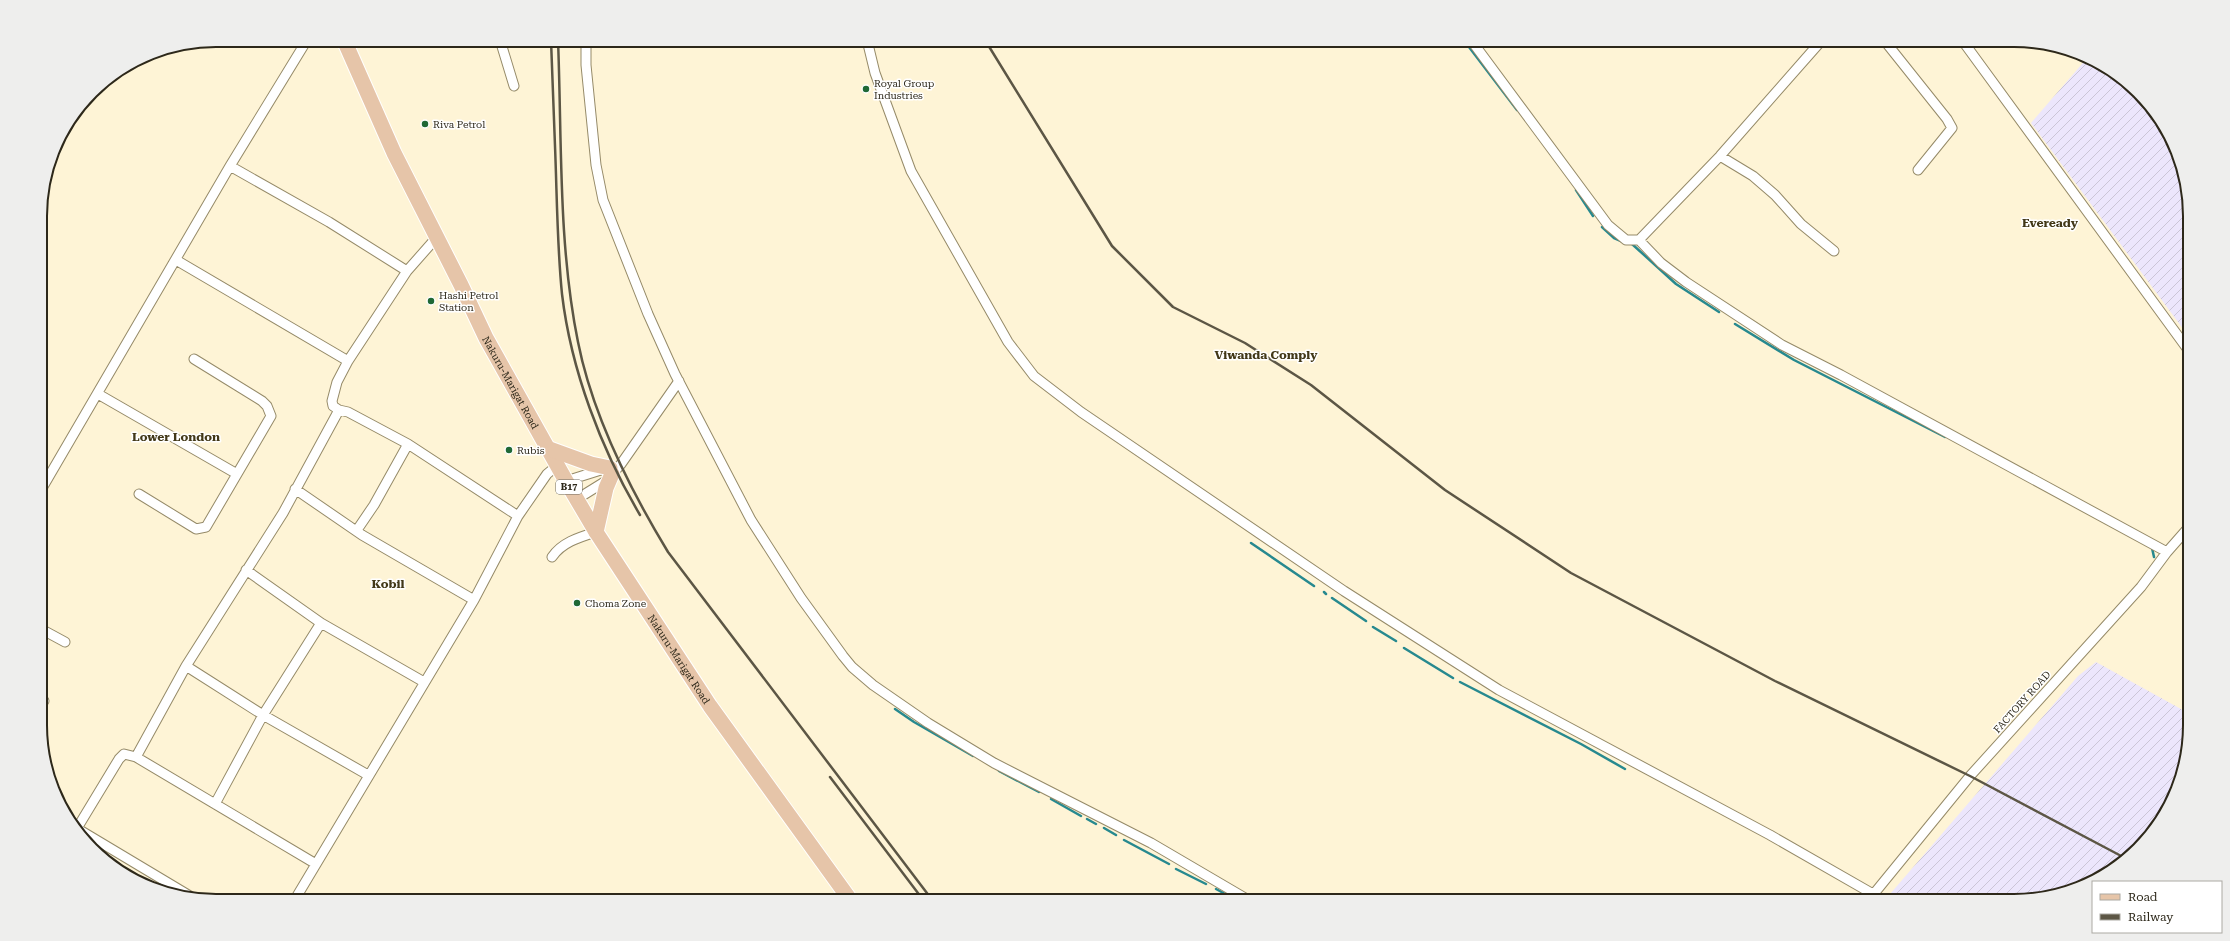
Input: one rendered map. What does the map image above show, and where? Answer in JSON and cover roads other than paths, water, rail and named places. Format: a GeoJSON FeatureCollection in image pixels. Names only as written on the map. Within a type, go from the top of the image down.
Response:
{"type":"FeatureCollection","features":[{"type":"Feature","properties":{"kind":"main road","name":"Nakuru-Marigat Road"},"geometry":{"type":"LineString","coordinates":[[347,47],[394,153],[437,236],[486,338],[596,532],[710,706],[846,894]]}},
{"type":"Feature","properties":{"kind":"main road"},"geometry":{"type":"LineString","coordinates":[[547,448],[613,470],[606,488],[596,532]]}},
{"type":"Feature","properties":{"kind":"street"},"geometry":{"type":"LineString","coordinates":[[47,480],[230,166],[303,47]]}},
{"type":"Feature","properties":{"kind":"street"},"geometry":{"type":"LineString","coordinates":[[502,47],[514,86]]}},
{"type":"Feature","properties":{"kind":"street"},"geometry":{"type":"LineString","coordinates":[[586,47],[586,66],[596,165],[603,200],[648,314],[679,381],[761,536],[801,598],[852,667],[884,693],[928,723],[994,763],[1151,843],[1238,894]]}},
{"type":"Feature","properties":{"kind":"street"},"geometry":{"type":"LineString","coordinates":[[869,47],[875,73],[911,171],[1008,342],[1034,376],[1081,412],[1344,592],[1499,690],[1770,835],[1866,894]]}},
{"type":"Feature","properties":{"kind":"street"},"geometry":{"type":"LineString","coordinates":[[1477,47],[1608,224],[1626,240],[1639,240],[1720,156],[1816,47]]}},
{"type":"Feature","properties":{"kind":"street"},"geometry":{"type":"LineString","coordinates":[[1890,47],[1947,119],[1952,128],[1918,170]]}},
{"type":"Feature","properties":{"kind":"street"},"geometry":{"type":"LineString","coordinates":[[1967,47],[2183,343]]}},
{"type":"Feature","properties":{"kind":"street"},"geometry":{"type":"LineString","coordinates":[[1720,156],[1752,176],[1775,195],[1801,224],[1834,251]]}},
{"type":"Feature","properties":{"kind":"street"},"geometry":{"type":"LineString","coordinates":[[230,166],[329,222],[406,271]]}},
{"type":"Feature","properties":{"kind":"street"},"geometry":{"type":"LineString","coordinates":[[437,236],[406,271],[348,361],[337,382],[332,401],[333,406],[339,410],[348,412],[408,444],[518,516]]}},
{"type":"Feature","properties":{"kind":"street"},"geometry":{"type":"LineString","coordinates":[[1639,240],[1661,263],[1686,282],[1782,345],[1841,375],[2167,552]]}},
{"type":"Feature","properties":{"kind":"street"},"geometry":{"type":"LineString","coordinates":[[176,260],[348,361]]}},
{"type":"Feature","properties":{"kind":"street"},"geometry":{"type":"LineString","coordinates":[[139,494],[196,528],[202,529],[210,523],[271,416],[268,406],[194,359]]}},
{"type":"Feature","properties":{"kind":"street"},"geometry":{"type":"LineString","coordinates":[[577,499],[597,487],[613,470],[679,381]]}},
{"type":"Feature","properties":{"kind":"street"},"geometry":{"type":"LineString","coordinates":[[98,394],[237,474]]}},
{"type":"Feature","properties":{"kind":"street"},"geometry":{"type":"LineString","coordinates":[[136,757],[186,666],[282,513],[339,410]]}},
{"type":"Feature","properties":{"kind":"street"},"geometry":{"type":"LineString","coordinates":[[357,530],[374,506],[408,444]]}},
{"type":"Feature","properties":{"kind":"street"},"geometry":{"type":"LineString","coordinates":[[298,894],[474,600],[518,516],[547,474],[558,465]]}},
{"type":"Feature","properties":{"kind":"street"},"geometry":{"type":"LineString","coordinates":[[566,481],[613,470]]}},
{"type":"Feature","properties":{"kind":"street"},"geometry":{"type":"LineString","coordinates":[[295,489],[367,538],[474,600]]}},
{"type":"Feature","properties":{"kind":"street"},"geometry":{"type":"LineString","coordinates":[[552,557],[557,549],[570,541],[596,532]]}},
{"type":"Feature","properties":{"kind":"street","name":"FACTORY ROAD"},"geometry":{"type":"LineString","coordinates":[[1874,894],[1912,849],[1970,776],[2136,593],[2167,552],[2183,534]]}},
{"type":"Feature","properties":{"kind":"street"},"geometry":{"type":"LineString","coordinates":[[246,570],[321,623],[424,682]]}},
{"type":"Feature","properties":{"kind":"street"},"geometry":{"type":"LineString","coordinates":[[216,804],[263,715],[321,623]]}},
{"type":"Feature","properties":{"kind":"street"},"geometry":{"type":"LineString","coordinates":[[47,632],[64,642]]}},
{"type":"Feature","properties":{"kind":"street"},"geometry":{"type":"LineString","coordinates":[[186,666],[263,715],[368,775]]}},
{"type":"Feature","properties":{"kind":"street"},"geometry":{"type":"LineString","coordinates":[[78,823],[119,759],[124,754],[136,757],[316,864]]}},
{"type":"Feature","properties":{"kind":"street"},"geometry":{"type":"LineString","coordinates":[[90,837],[180,890]]}},
{"type":"Feature","properties":{"kind":"waterway"},"geometry":{"type":"LineString","coordinates":[[1469,47],[1517,110]]}},
{"type":"Feature","properties":{"kind":"waterway"},"geometry":{"type":"LineString","coordinates":[[1576,190],[1593,216]]}},
{"type":"Feature","properties":{"kind":"waterway"},"geometry":{"type":"LineString","coordinates":[[1602,227],[1614,238],[1621,241]]}},
{"type":"Feature","properties":{"kind":"waterway"},"geometry":{"type":"LineString","coordinates":[[1632,244],[1676,284],[1719,312]]}},
{"type":"Feature","properties":{"kind":"waterway"},"geometry":{"type":"LineString","coordinates":[[1735,324],[1794,360],[1945,437]]}},
{"type":"Feature","properties":{"kind":"waterway"},"geometry":{"type":"LineString","coordinates":[[1251,543],[1314,586]]}},
{"type":"Feature","properties":{"kind":"waterway"},"geometry":{"type":"LineString","coordinates":[[2152,548],[2154,557]]}},
{"type":"Feature","properties":{"kind":"waterway"},"geometry":{"type":"LineString","coordinates":[[1332,598],[1366,621]]}},
{"type":"Feature","properties":{"kind":"waterway"},"geometry":{"type":"LineString","coordinates":[[1373,627],[1396,641]]}},
{"type":"Feature","properties":{"kind":"waterway"},"geometry":{"type":"LineString","coordinates":[[1404,648],[1453,678]]}},
{"type":"Feature","properties":{"kind":"waterway"},"geometry":{"type":"LineString","coordinates":[[1460,682],[1581,744],[1625,769]]}},
{"type":"Feature","properties":{"kind":"waterway"},"geometry":{"type":"LineString","coordinates":[[895,709],[914,722],[973,756]]}},
{"type":"Feature","properties":{"kind":"waterway"},"geometry":{"type":"LineString","coordinates":[[999,771],[1039,792]]}},
{"type":"Feature","properties":{"kind":"waterway"},"geometry":{"type":"LineString","coordinates":[[1051,799],[1081,816]]}},
{"type":"Feature","properties":{"kind":"waterway"},"geometry":{"type":"LineString","coordinates":[[1087,819],[1096,824]]}},
{"type":"Feature","properties":{"kind":"waterway"},"geometry":{"type":"LineString","coordinates":[[1104,828],[1116,835]]}},
{"type":"Feature","properties":{"kind":"waterway"},"geometry":{"type":"LineString","coordinates":[[1124,840],[1169,864]]}},
{"type":"Feature","properties":{"kind":"waterway"},"geometry":{"type":"LineString","coordinates":[[1176,869],[1206,884]]}},
{"type":"Feature","properties":{"kind":"waterway"},"geometry":{"type":"LineString","coordinates":[[1216,889],[1225,894]]}},
{"type":"Feature","properties":{"kind":"railway"},"geometry":{"type":"LineString","coordinates":[[551,47],[557,220],[562,294],[566,323],[580,380],[590,408],[613,463],[640,515]]}},
{"type":"Feature","properties":{"kind":"railway"},"geometry":{"type":"LineString","coordinates":[[558,47],[564,230],[572,305],[584,369],[614,451],[640,503],[668,552],[928,894]]}},
{"type":"Feature","properties":{"kind":"railway"},"geometry":{"type":"LineString","coordinates":[[989,47],[1112,246],[1173,307],[1245,343],[1311,385],[1445,490],[1571,573],[1775,681],[1970,776],[2121,856]]}},
{"type":"Feature","properties":{"kind":"railway"},"geometry":{"type":"LineString","coordinates":[[830,777],[919,894]]}},
{"type":"Feature","properties":{"kind":"place","name":"Royal Group Industries"},"geometry":{"type":"Point","coordinates":[866,89]}},
{"type":"Feature","properties":{"kind":"place","name":"Riva Petrol"},"geometry":{"type":"Point","coordinates":[425,124]}},
{"type":"Feature","properties":{"kind":"place","name":"Hashi Petrol Station"},"geometry":{"type":"Point","coordinates":[431,301]}},
{"type":"Feature","properties":{"kind":"place","name":"Rubis"},"geometry":{"type":"Point","coordinates":[509,450]}},
{"type":"Feature","properties":{"kind":"place","name":"Choma Zone"},"geometry":{"type":"Point","coordinates":[577,603]}},
{"type":"Feature","properties":{"kind":"district","name":"Eveready"},"geometry":{"type":"Point","coordinates":[2050,223]}},
{"type":"Feature","properties":{"kind":"district","name":"Viwanda Comply"},"geometry":{"type":"Point","coordinates":[1266,355]}},
{"type":"Feature","properties":{"kind":"district","name":"Lower London"},"geometry":{"type":"Point","coordinates":[176,437]}},
{"type":"Feature","properties":{"kind":"district","name":"Kobil"},"geometry":{"type":"Point","coordinates":[388,584]}}]}
